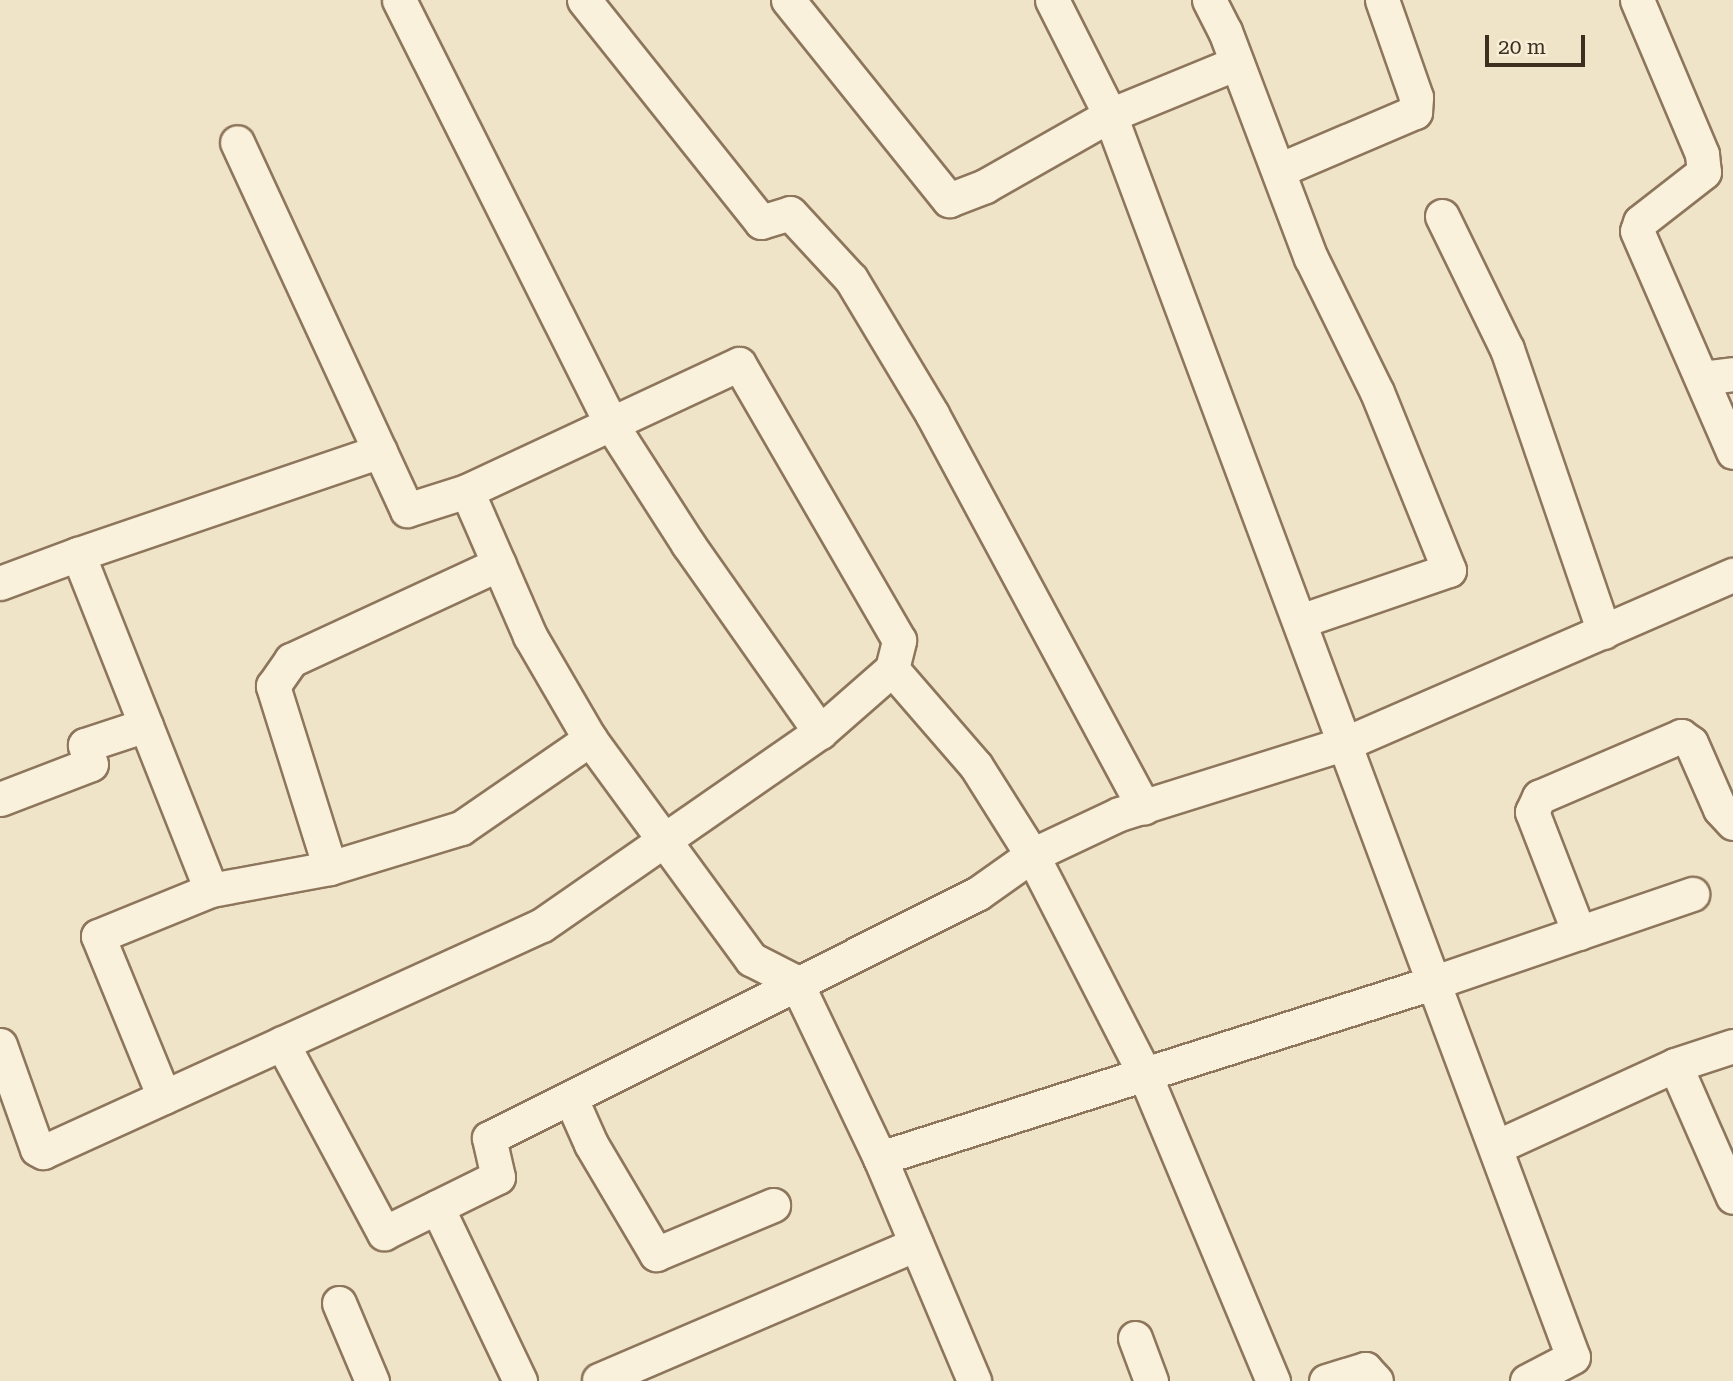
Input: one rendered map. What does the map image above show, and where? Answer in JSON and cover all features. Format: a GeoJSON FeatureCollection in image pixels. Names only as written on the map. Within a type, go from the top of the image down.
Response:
{"type":"FeatureCollection","features":[{"type":"Feature","properties":{"kind":"street"},"geometry":{"type":"LineString","coordinates":[[399,0],[611,424],[688,544],[820,732]]}},
{"type":"Feature","properties":{"kind":"street"},"geometry":{"type":"LineString","coordinates":[[584,0],[761,222],[790,213],[851,279],[932,414],[1144,807]]}},
{"type":"Feature","properties":{"kind":"street"},"geometry":{"type":"LineString","coordinates":[[788,0],[949,200],[985,186],[1110,115],[1237,63]]}},
{"type":"Feature","properties":{"kind":"street"},"geometry":{"type":"LineString","coordinates":[[1052,0],[1110,115],[1573,1357],[1527,1381]]}},
{"type":"Feature","properties":{"kind":"street"},"geometry":{"type":"LineString","coordinates":[[1209,0],[1237,63],[1311,258],[1377,392],[1449,570],[1300,621]]}},
{"type":"Feature","properties":{"kind":"street"},"geometry":{"type":"LineString","coordinates":[[1279,170],[1415,112],[1416,97],[1382,0]]}},
{"type":"Feature","properties":{"kind":"street"},"geometry":{"type":"LineString","coordinates":[[1637,0],[1702,154],[1704,172],[1636,228],[1717,376],[1733,452]]}},
{"type":"Feature","properties":{"kind":"street"},"geometry":{"type":"LineString","coordinates":[[0,1045],[37,1149],[43,1152],[542,925],[820,732],[892,669],[899,640],[739,364],[467,491],[407,509],[237,142]]}},
{"type":"Feature","properties":{"kind":"street"},"geometry":{"type":"LineString","coordinates":[[1442,216],[1507,349],[1604,632]]}},
{"type":"Feature","properties":{"kind":"street"},"geometry":{"type":"LineString","coordinates":[[0,583],[380,451]]}},
{"type":"Feature","properties":{"kind":"street"},"geometry":{"type":"LineString","coordinates":[[467,491],[530,636],[590,739],[666,838],[751,959],[796,982],[880,1158],[974,1381]]}},
{"type":"Feature","properties":{"kind":"street"},"geometry":{"type":"LineString","coordinates":[[78,554],[211,890]]}},
{"type":"Feature","properties":{"kind":"street"},"geometry":{"type":"LineString","coordinates":[[330,868],[273,686],[291,660],[499,564]]}},
{"type":"Feature","properties":{"kind":"street"},"geometry":{"type":"LineString","coordinates":[[282,1043],[384,1233],[498,1177],[489,1138],[571,1099],[796,982],[978,894],[1032,855],[1144,807],[1346,743],[1733,575]]}},
{"type":"Feature","properties":{"kind":"street"},"geometry":{"type":"LineString","coordinates":[[892,669],[976,766],[1032,855],[1145,1075],[1273,1381]]}},
{"type":"Feature","properties":{"kind":"street"},"geometry":{"type":"LineString","coordinates":[[0,799],[91,764],[86,745],[146,725]]}},
{"type":"Feature","properties":{"kind":"street"},"geometry":{"type":"LineString","coordinates":[[1579,933],[1532,812],[1539,797],[1681,736],[1691,743],[1720,809],[1733,823]]}},
{"type":"Feature","properties":{"kind":"street"},"geometry":{"type":"LineString","coordinates":[[164,1097],[98,936],[211,890],[330,868],[461,828],[590,739]]}},
{"type":"Feature","properties":{"kind":"street"},"geometry":{"type":"LineString","coordinates":[[880,1158],[1435,982],[1692,894]]}},
{"type":"Feature","properties":{"kind":"street"},"geometry":{"type":"LineString","coordinates":[[1496,1147],[1675,1065],[1733,1046]]}},
{"type":"Feature","properties":{"kind":"street"},"geometry":{"type":"LineString","coordinates":[[1675,1065],[1733,1197]]}},
{"type":"Feature","properties":{"kind":"street"},"geometry":{"type":"LineString","coordinates":[[571,1099],[591,1144],[656,1254],[773,1205]]}},
{"type":"Feature","properties":{"kind":"street"},"geometry":{"type":"LineString","coordinates":[[437,1207],[520,1381]]}},
{"type":"Feature","properties":{"kind":"street"},"geometry":{"type":"LineString","coordinates":[[599,1380],[916,1244]]}},
{"type":"Feature","properties":{"kind":"street"},"geometry":{"type":"LineString","coordinates":[[340,1303],[372,1381]]}},
{"type":"Feature","properties":{"kind":"street"},"geometry":{"type":"LineString","coordinates":[[1135,1338],[1151,1381]]}},
{"type":"Feature","properties":{"kind":"street"},"geometry":{"type":"LineString","coordinates":[[1326,1381],[1365,1369],[1376,1381]]}}]}
